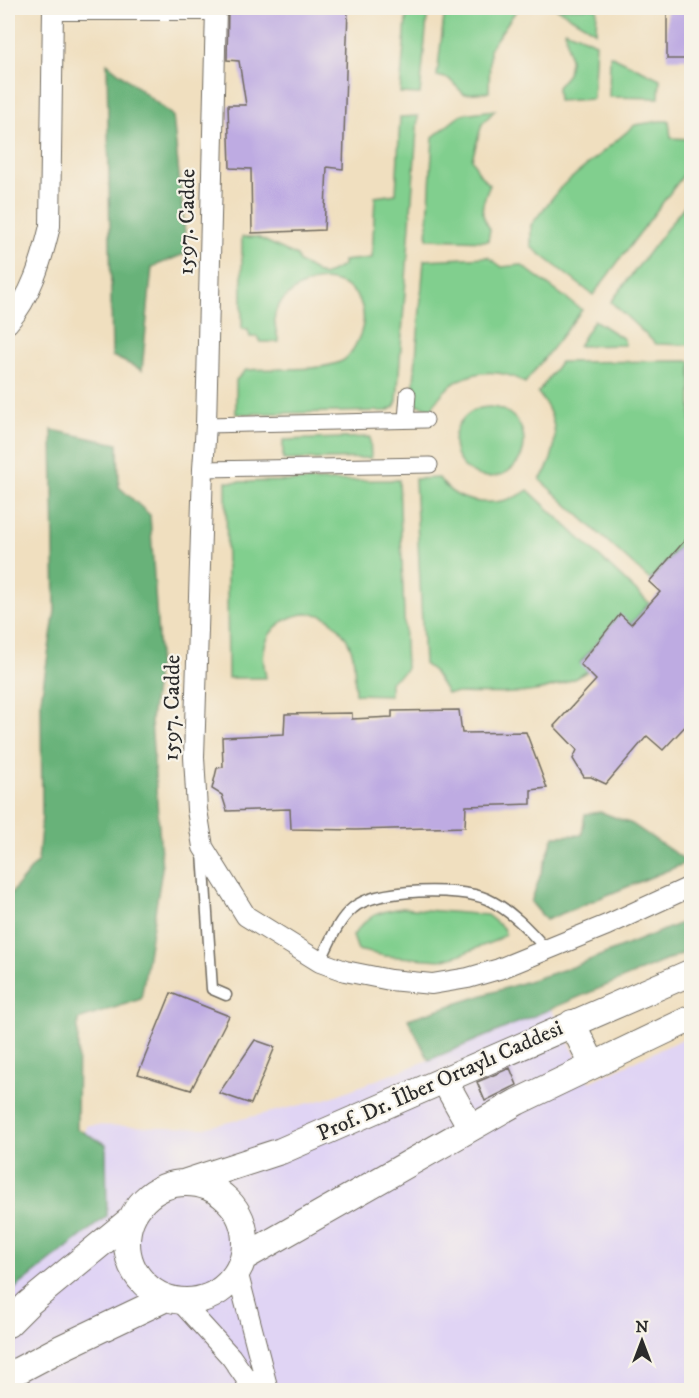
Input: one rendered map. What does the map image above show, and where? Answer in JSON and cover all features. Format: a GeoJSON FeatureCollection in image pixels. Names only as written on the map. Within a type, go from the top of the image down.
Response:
{"type":"FeatureCollection","features":[{"type":"Feature","properties":{"kind":"street"},"geometry":{"type":"LineString","coordinates":[[8,323],[28,291],[41,261],[50,226],[53,9],[216,8]]}},
{"type":"Feature","properties":{"kind":"street","name":"1597. Cadde"},"geometry":{"type":"LineString","coordinates":[[216,8],[206,425],[194,757],[197,810],[203,847],[246,916],[320,962],[345,971],[390,980],[432,984],[479,975],[607,925],[692,886]]}},
{"type":"Feature","properties":{"kind":"street"},"geometry":{"type":"LineString","coordinates":[[406,420],[408,394]]}},
{"type":"Feature","properties":{"kind":"street"},"geometry":{"type":"LineString","coordinates":[[206,425],[426,420]]}},
{"type":"Feature","properties":{"kind":"street"},"geometry":{"type":"LineString","coordinates":[[203,469],[408,472],[430,465]]}},
{"type":"Feature","properties":{"kind":"street","name":"Prof. Dr. İlber Ortaylı Caddesi"},"geometry":{"type":"LineString","coordinates":[[8,1324],[29,1303],[131,1219],[140,1204],[153,1192],[169,1184],[186,1182],[281,1151],[692,972]]}},
{"type":"Feature","properties":{"kind":"street"},"geometry":{"type":"LineString","coordinates":[[240,1265],[517,1102],[692,1018]]}},
{"type":"Feature","properties":{"kind":"street"},"geometry":{"type":"LineString","coordinates":[[572,1023],[593,1065]]}},
{"type":"Feature","properties":{"kind":"street"},"geometry":{"type":"LineString","coordinates":[[444,1080],[471,1128]]}},
{"type":"Feature","properties":{"kind":"street"},"geometry":{"type":"LineString","coordinates":[[131,1219],[127,1234],[127,1250],[131,1266],[140,1280],[152,1290],[173,1299],[196,1300],[213,1294],[227,1285],[240,1265],[245,1240],[242,1222],[234,1206],[220,1193],[204,1185],[186,1182]]}},
{"type":"Feature","properties":{"kind":"street"},"geometry":{"type":"LineString","coordinates":[[240,1265],[268,1390]]}},
{"type":"Feature","properties":{"kind":"street"},"geometry":{"type":"LineString","coordinates":[[8,1376],[61,1348],[173,1299]]}},
{"type":"Feature","properties":{"kind":"street"},"geometry":{"type":"LineString","coordinates":[[173,1299],[231,1357],[254,1390]]}},
{"type":"Feature","properties":{"kind":"lane"},"geometry":{"type":"LineString","coordinates":[[203,847],[212,989],[226,995]]}},
{"type":"Feature","properties":{"kind":"lane"},"geometry":{"type":"LineString","coordinates":[[320,962],[342,919],[352,908],[366,899],[396,893],[457,893],[486,898],[520,921],[546,949]]}},
{"type":"Feature","properties":{"kind":"shaded area"},"geometry":{"type":"Polygon","coordinates":[[[551,1009],[590,1082],[691,1035],[691,1390],[8,1390],[8,1235],[76,1163],[87,1125],[204,1128],[326,1099],[429,1060],[551,1009]]]}},
{"type":"Feature","properties":{"kind":"green space"},"geometry":{"type":"Polygon","coordinates":[[[407,8],[428,8],[420,94],[400,93],[407,8]]]}},
{"type":"Feature","properties":{"kind":"green space"},"geometry":{"type":"Polygon","coordinates":[[[445,8],[518,8],[490,48],[489,92],[464,94],[449,79],[437,76],[445,8]]]}},
{"type":"Feature","properties":{"kind":"green space"},"geometry":{"type":"Polygon","coordinates":[[[556,8],[597,8],[596,32],[556,8]]]}},
{"type":"Feature","properties":{"kind":"green space"},"geometry":{"type":"Polygon","coordinates":[[[565,30],[596,43],[593,99],[558,101],[557,87],[568,74],[570,60],[565,30]]]}},
{"type":"Feature","properties":{"kind":"green space"},"geometry":{"type":"Polygon","coordinates":[[[610,55],[660,79],[659,98],[609,97],[610,55]]]}},
{"type":"Feature","properties":{"kind":"green space"},"geometry":{"type":"Polygon","coordinates":[[[107,63],[173,116],[187,253],[152,267],[142,370],[112,356],[107,63]]]}},
{"type":"Feature","properties":{"kind":"green space"},"geometry":{"type":"Polygon","coordinates":[[[495,110],[482,124],[472,159],[480,175],[490,185],[482,207],[490,229],[488,241],[427,239],[433,137],[462,114],[495,110]]]}},
{"type":"Feature","properties":{"kind":"green space"},"geometry":{"type":"Polygon","coordinates":[[[418,116],[397,401],[394,407],[387,411],[236,414],[236,380],[246,370],[321,367],[342,361],[355,346],[363,319],[361,305],[355,294],[345,286],[333,281],[319,281],[305,284],[288,295],[279,305],[274,321],[279,342],[261,342],[257,337],[250,337],[248,330],[242,329],[242,237],[257,237],[297,256],[299,262],[323,276],[343,266],[343,261],[372,258],[375,197],[396,194],[400,117],[418,116]]]}},
{"type":"Feature","properties":{"kind":"green space"},"geometry":{"type":"Polygon","coordinates":[[[669,121],[671,138],[691,139],[691,165],[593,295],[531,247],[531,225],[561,187],[635,125],[669,121]]]}},
{"type":"Feature","properties":{"kind":"green space"},"geometry":{"type":"Polygon","coordinates":[[[691,197],[691,345],[656,344],[611,302],[691,197]]]}},
{"type":"Feature","properties":{"kind":"green space"},"geometry":{"type":"Polygon","coordinates":[[[488,257],[502,267],[521,265],[582,310],[525,383],[499,373],[472,375],[449,387],[432,409],[415,404],[413,394],[424,260],[488,257]]]}},
{"type":"Feature","properties":{"kind":"green space"},"geometry":{"type":"Polygon","coordinates":[[[594,320],[624,339],[625,345],[578,346],[594,320]]]}},
{"type":"Feature","properties":{"kind":"green space"},"geometry":{"type":"Polygon","coordinates":[[[691,361],[691,536],[689,535],[650,580],[540,480],[551,458],[555,436],[550,414],[538,393],[560,362],[691,361]]]}},
{"type":"Feature","properties":{"kind":"green space"},"geometry":{"type":"Polygon","coordinates":[[[489,407],[502,410],[514,417],[521,429],[524,442],[521,455],[514,467],[502,474],[489,477],[476,474],[464,467],[457,455],[454,442],[457,429],[464,417],[476,410],[489,407]]]}},
{"type":"Feature","properties":{"kind":"green space"},"geometry":{"type":"Polygon","coordinates":[[[52,430],[118,444],[119,487],[150,515],[159,653],[151,721],[162,869],[141,999],[78,1020],[77,1129],[106,1144],[107,1216],[8,1294],[8,897],[38,861],[42,816],[41,699],[55,611],[52,430]]]}},
{"type":"Feature","properties":{"kind":"green space"},"geometry":{"type":"Polygon","coordinates":[[[370,437],[371,458],[283,460],[283,440],[370,437]]]}},
{"type":"Feature","properties":{"kind":"green space"},"geometry":{"type":"Polygon","coordinates":[[[439,478],[457,495],[481,502],[506,500],[528,490],[649,603],[631,624],[620,615],[580,663],[588,671],[571,680],[554,687],[520,693],[447,693],[433,671],[424,664],[415,479],[439,478]]]}},
{"type":"Feature","properties":{"kind":"green space"},"geometry":{"type":"Polygon","coordinates":[[[399,480],[406,670],[390,682],[390,695],[355,694],[354,662],[347,640],[327,618],[315,614],[289,618],[270,634],[263,653],[266,678],[228,678],[226,482],[399,480]]]}},
{"type":"Feature","properties":{"kind":"green space"},"geometry":{"type":"Polygon","coordinates":[[[601,812],[632,824],[688,862],[546,920],[531,902],[554,836],[582,835],[585,814],[601,812]]]}},
{"type":"Feature","properties":{"kind":"green space"},"geometry":{"type":"Polygon","coordinates":[[[402,908],[487,915],[503,928],[505,934],[497,940],[441,960],[385,956],[358,950],[353,936],[363,923],[380,913],[402,908]]]}},
{"type":"Feature","properties":{"kind":"green space"},"geometry":{"type":"Polygon","coordinates":[[[691,919],[691,950],[429,1060],[408,1019],[572,967],[691,919]]]}},
{"type":"Feature","properties":{"kind":"building"},"geometry":{"type":"Polygon","coordinates":[[[228,8],[348,8],[343,169],[327,167],[324,230],[252,233],[251,169],[230,168],[228,105],[246,105],[239,61],[227,60],[228,8]]]}},
{"type":"Feature","properties":{"kind":"building"},"geometry":{"type":"Polygon","coordinates":[[[667,8],[692,8],[692,59],[667,59],[667,8]]]}},
{"type":"Feature","properties":{"kind":"building"},"geometry":{"type":"Polygon","coordinates":[[[692,532],[692,719],[663,750],[647,736],[606,784],[591,777],[584,777],[573,759],[577,750],[554,726],[596,680],[580,664],[620,614],[631,624],[660,592],[649,582],[692,532]]]}},
{"type":"Feature","properties":{"kind":"building"},"geometry":{"type":"Polygon","coordinates":[[[459,710],[462,733],[526,732],[547,788],[531,790],[531,804],[466,806],[465,827],[291,829],[290,809],[227,811],[222,795],[212,789],[217,768],[223,767],[222,737],[284,734],[285,714],[352,713],[352,719],[392,717],[392,711],[459,710]]]}},
{"type":"Feature","properties":{"kind":"building"},"geometry":{"type":"Polygon","coordinates":[[[171,993],[229,1016],[191,1090],[138,1074],[171,993]]]}},
{"type":"Feature","properties":{"kind":"building"},"geometry":{"type":"Polygon","coordinates":[[[255,1040],[275,1047],[251,1104],[219,1093],[255,1040]]]}},
{"type":"Feature","properties":{"kind":"building"},"geometry":{"type":"Polygon","coordinates":[[[510,1068],[517,1085],[485,1101],[477,1082],[510,1068]]]}}]}
